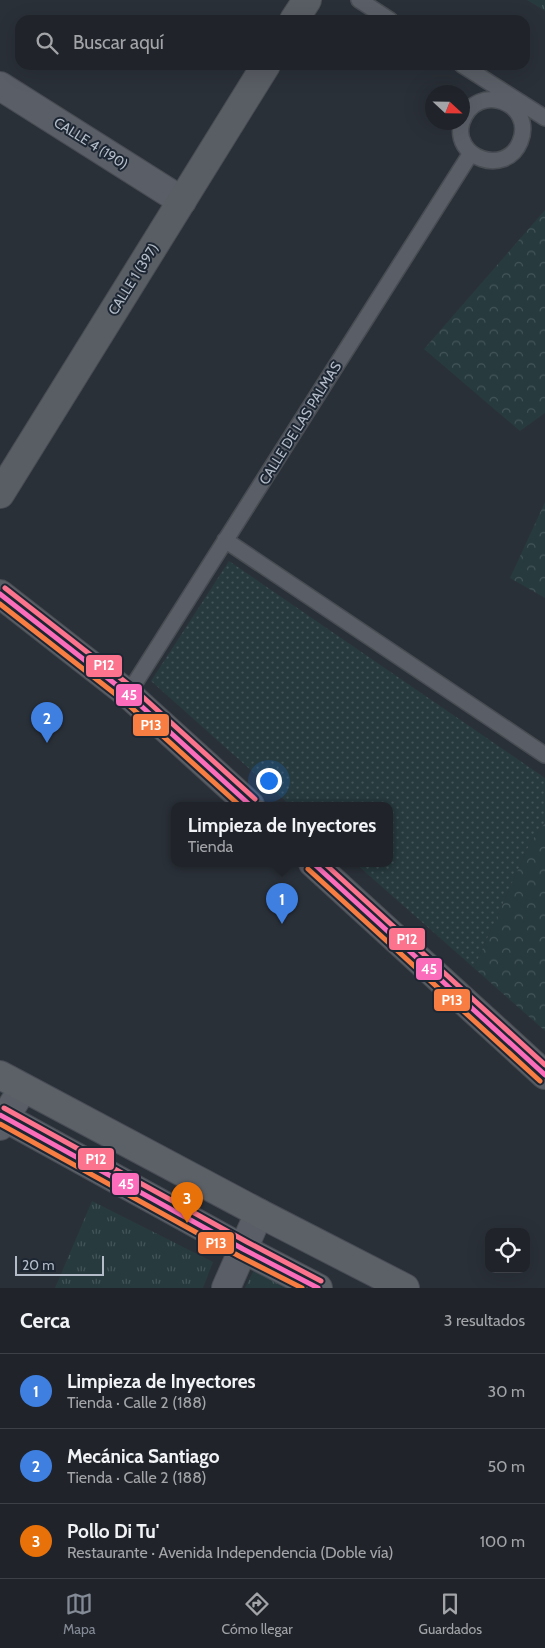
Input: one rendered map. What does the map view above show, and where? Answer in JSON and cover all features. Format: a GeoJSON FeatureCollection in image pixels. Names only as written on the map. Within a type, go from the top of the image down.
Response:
{"type":"FeatureCollection","features":[{"type":"Feature","properties":{"kind":"main road"},"geometry":{"type":"LineString","coordinates":[[297,15],[307,0]]}},
{"type":"Feature","properties":{"kind":"main road","name":"CALLE 1 (397)"},"geometry":{"type":"LineString","coordinates":[[0,494],[263,70]]}},
{"type":"Feature","properties":{"kind":"main road"},"geometry":{"type":"LineString","coordinates":[[0,594],[128,694],[247,802]]}},
{"type":"Feature","properties":{"kind":"main road"},"geometry":{"type":"LineString","coordinates":[[317,867],[545,1075]]}},
{"type":"Feature","properties":{"kind":"main road"},"geometry":{"type":"LineString","coordinates":[[11,1082],[406,1288]]}},
{"type":"Feature","properties":{"kind":"main road"},"geometry":{"type":"LineString","coordinates":[[2,1120],[318,1288]]}},
{"type":"Feature","properties":{"kind":"street","name":"CALLE 4 (190)"},"geometry":{"type":"LineString","coordinates":[[0,86],[182,201]]}},
{"type":"Feature","properties":{"kind":"street"},"geometry":{"type":"LineString","coordinates":[[2,1120],[11,1082]]}},
{"type":"Feature","properties":{"kind":"street"},"geometry":{"type":"LineString","coordinates":[[226,1288],[259,1213]]}},
{"type":"Feature","properties":{"kind":"lane"},"geometry":{"type":"LineString","coordinates":[[359,0],[382,15]]}},
{"type":"Feature","properties":{"kind":"lane"},"geometry":{"type":"LineString","coordinates":[[471,70],[514,95],[545,118]]}},
{"type":"Feature","properties":{"kind":"lane"},"geometry":{"type":"LineString","coordinates":[[470,110],[479,102],[489,99],[500,100],[514,95]]}},
{"type":"Feature","properties":{"kind":"lane"},"geometry":{"type":"LineString","coordinates":[[461,130],[461,136],[465,145],[471,153],[480,159],[489,161],[499,160],[508,156],[516,149],[521,140],[523,130],[514,95]]}},
{"type":"Feature","properties":{"kind":"lane","name":"CALLE DE LAS PALMAS"},"geometry":{"type":"LineString","coordinates":[[128,694],[471,153]]}},
{"type":"Feature","properties":{"kind":"lane"},"geometry":{"type":"LineString","coordinates":[[226,540],[545,756]]}},
{"type":"Feature","properties":{"kind":"green space"},"geometry":{"type":"Polygon","coordinates":[[[527,0],[545,0],[545,11],[527,0]]]}},
{"type":"Feature","properties":{"kind":"green space"},"geometry":{"type":"Polygon","coordinates":[[[545,210],[545,413],[520,431],[424,349],[545,210]]]}},
{"type":"Feature","properties":{"kind":"green space"},"geometry":{"type":"Polygon","coordinates":[[[545,502],[545,598],[510,578],[545,502]]]}},
{"type":"Feature","properties":{"kind":"green space"},"geometry":{"type":"Polygon","coordinates":[[[229,561],[545,778],[545,823],[530,843],[474,968],[360,867],[393,867],[393,802],[287,802],[151,681],[229,561]]]}},
{"type":"Feature","properties":{"kind":"green space"},"geometry":{"type":"Polygon","coordinates":[[[545,823],[545,1031],[474,968],[530,843],[545,823]]]}},
{"type":"Feature","properties":{"kind":"green space"},"geometry":{"type":"Polygon","coordinates":[[[92,1201],[213,1262],[203,1288],[55,1288],[92,1201]]]}},
{"type":"Feature","properties":{"kind":"green space"},"geometry":{"type":"Polygon","coordinates":[[[254,1270],[290,1288],[245,1288],[254,1270]]]}},
{"type":"Feature","properties":{"kind":"transit line","name":"P12"},"geometry":{"type":"LineString","coordinates":[[5,588],[133,688],[255,799]]}},
{"type":"Feature","properties":{"kind":"transit line","name":"45"},"geometry":{"type":"LineString","coordinates":[[0,594],[128,694],[247,802]]}},
{"type":"Feature","properties":{"kind":"transit line","name":"P13"},"geometry":{"type":"LineString","coordinates":[[0,604],[123,700],[236,802]]}},
{"type":"Feature","properties":{"kind":"transit line","name":"45"},"geometry":{"type":"LineString","coordinates":[[317,867],[545,1075]]}},
{"type":"Feature","properties":{"kind":"transit line","name":"P12"},"geometry":{"type":"LineString","coordinates":[[328,867],[545,1065]]}},
{"type":"Feature","properties":{"kind":"transit line","name":"P13"},"geometry":{"type":"LineString","coordinates":[[308,869],[540,1081]]}},
{"type":"Feature","properties":{"kind":"transit line","name":"P12"},"geometry":{"type":"LineString","coordinates":[[4,1108],[321,1281]]}},
{"type":"Feature","properties":{"kind":"transit line","name":"45"},"geometry":{"type":"LineString","coordinates":[[0,1115],[243,1249],[318,1288]]}},
{"type":"Feature","properties":{"kind":"transit line","name":"P13"},"geometry":{"type":"LineString","coordinates":[[0,1124],[239,1256],[302,1288]]}},
{"type":"Feature","properties":{"kind":"place","name":"Mecánica Santiago"},"geometry":{"type":"Point","coordinates":[47,743]}},
{"type":"Feature","properties":{"kind":"place","name":"Limpieza de Inyectores"},"geometry":{"type":"Point","coordinates":[282,924]}},
{"type":"Feature","properties":{"kind":"place","name":"Pollo Di Tu'"},"geometry":{"type":"Point","coordinates":[187,1223]}}]}
